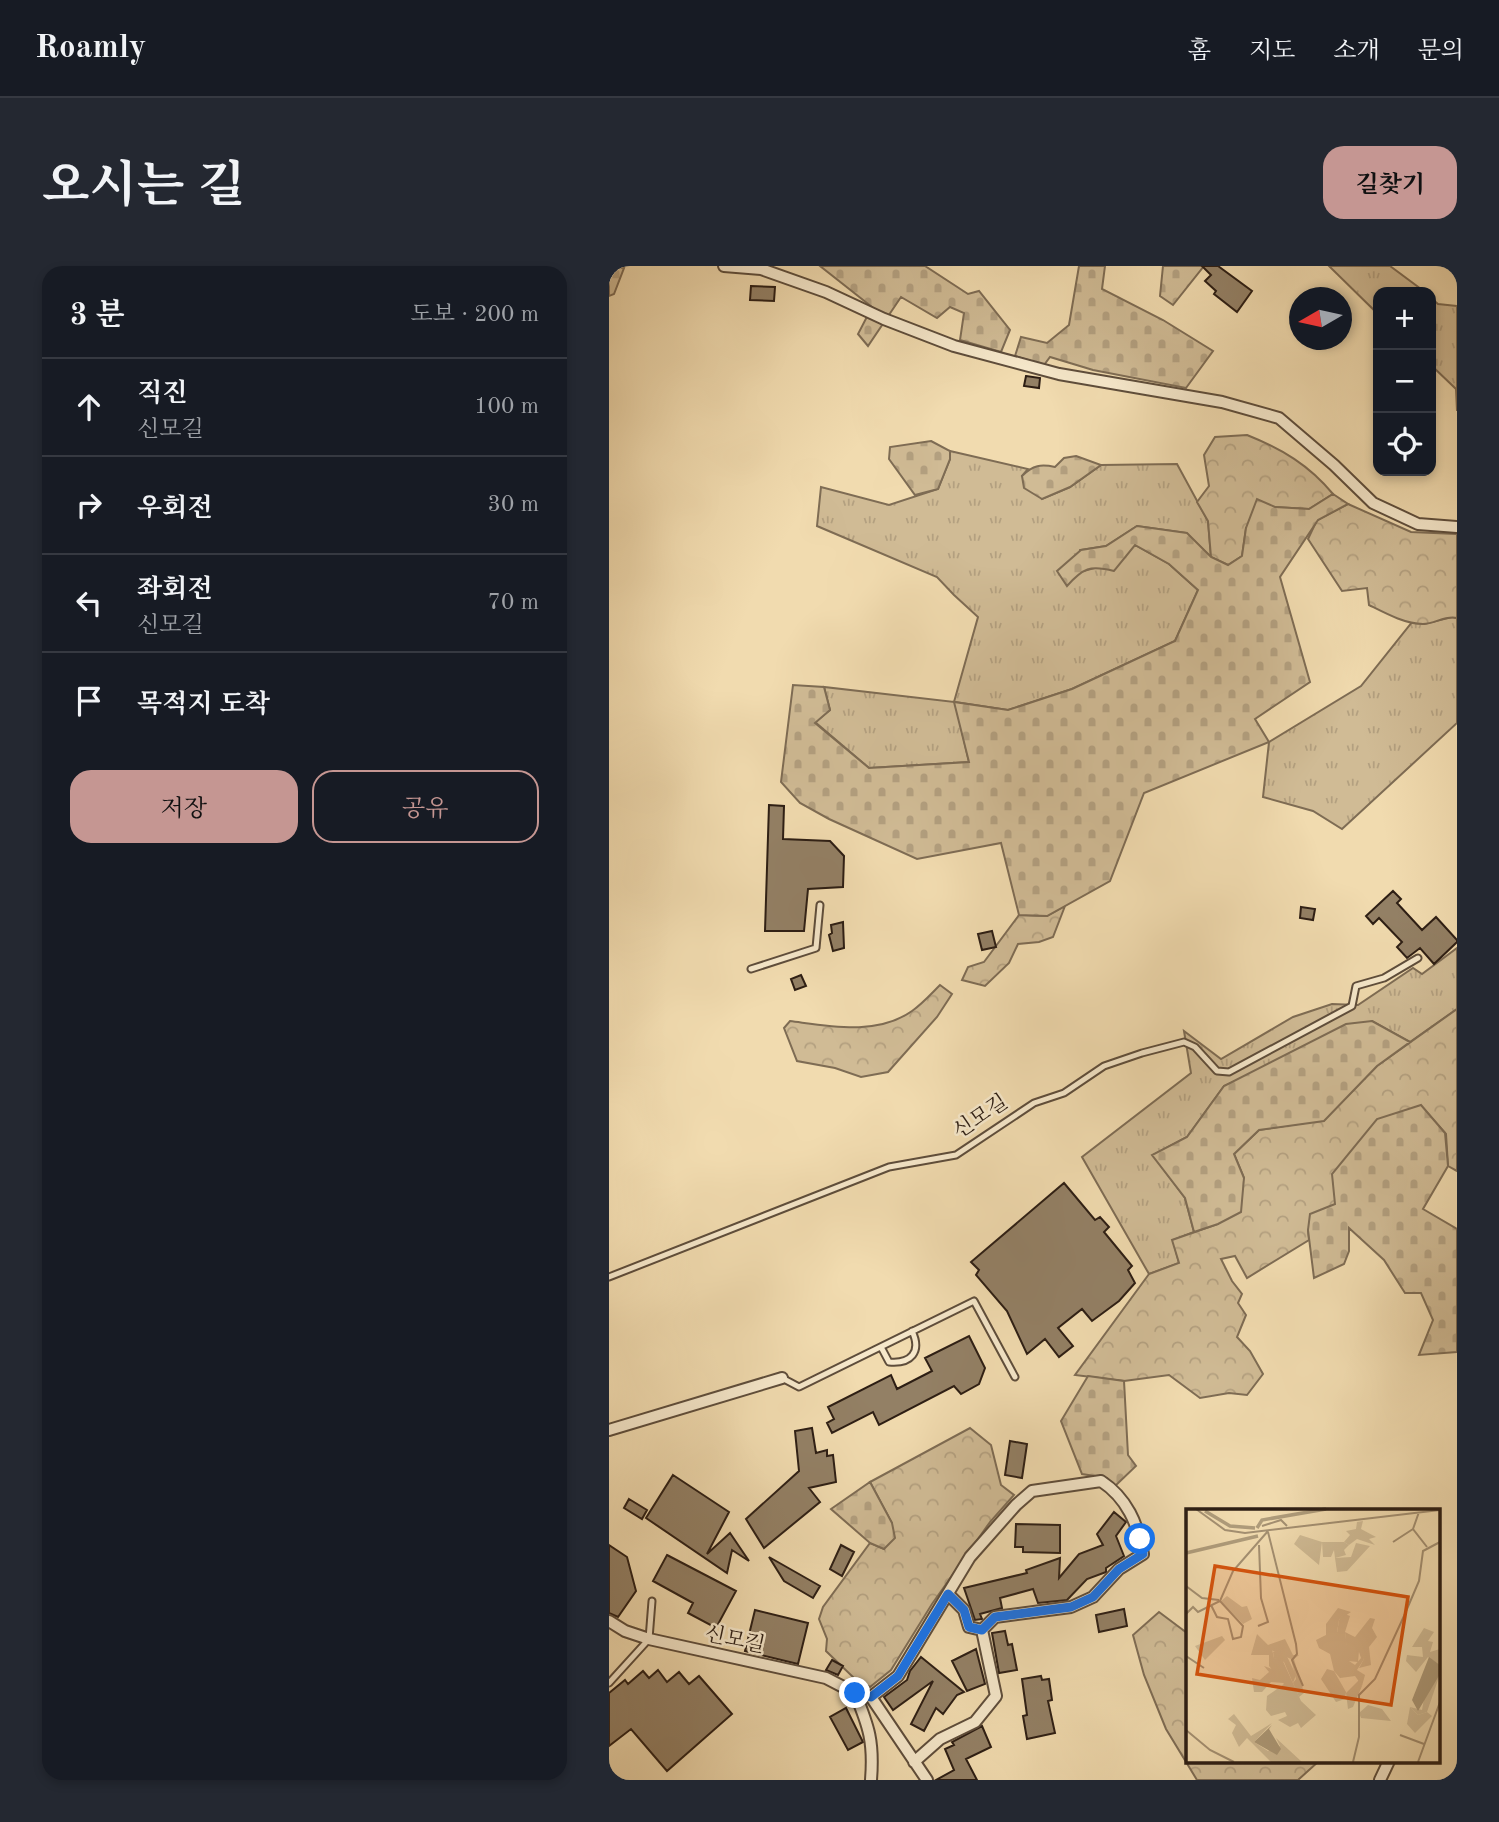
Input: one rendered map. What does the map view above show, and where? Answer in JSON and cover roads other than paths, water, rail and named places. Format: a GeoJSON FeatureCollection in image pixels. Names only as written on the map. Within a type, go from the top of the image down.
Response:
{"type":"FeatureCollection","features":[{"type":"Feature","properties":{"kind":"street"},"geometry":{"type":"LineString","coordinates":[[724,266],[761,269],[827,292],[884,319],[954,346],[1059,374],[1222,402],[1279,418],[1373,503],[1418,524],[1457,527]]}},
{"type":"Feature","properties":{"kind":"street"},"geometry":{"type":"LineString","coordinates":[[609,1430],[782,1378]]}},
{"type":"Feature","properties":{"kind":"street"},"geometry":{"type":"LineString","coordinates":[[927,1780],[871,1697],[898,1676],[970,1557],[1032,1491],[1101,1481],[1118,1492],[1131,1513],[1143,1554],[1119,1569],[1093,1597],[1071,1607],[995,1617],[982,1630]]}},
{"type":"Feature","properties":{"kind":"street"},"geometry":{"type":"LineString","coordinates":[[948,1594],[964,1610],[969,1627],[982,1630]]}},
{"type":"Feature","properties":{"kind":"street","name":"신모길"},"geometry":{"type":"LineString","coordinates":[[609,1621],[625,1631],[649,1639],[826,1678],[855,1693],[871,1697]]}},
{"type":"Feature","properties":{"kind":"street"},"geometry":{"type":"LineString","coordinates":[[914,1762],[940,1739],[975,1722],[996,1696],[982,1630]]}},
{"type":"Feature","properties":{"kind":"street"},"geometry":{"type":"LineString","coordinates":[[855,1693],[869,1728],[873,1754],[871,1780]]}},
{"type":"Feature","properties":{"kind":"street"},"geometry":{"type":"LineString","coordinates":[[1380,1780],[1389,1762]]}},
{"type":"Feature","properties":{"kind":"lane"},"geometry":{"type":"LineString","coordinates":[[751,969],[816,948],[820,905]]}},
{"type":"Feature","properties":{"kind":"lane","name":"신모길"},"geometry":{"type":"LineString","coordinates":[[609,1277],[889,1167],[956,1155],[1034,1103],[1063,1093],[1104,1066],[1151,1050],[1184,1042],[1195,1047],[1217,1071],[1229,1072],[1352,1006],[1356,986],[1384,978],[1418,958]]}},
{"type":"Feature","properties":{"kind":"lane"},"geometry":{"type":"LineString","coordinates":[[782,1378],[799,1387],[974,1301],[1015,1377]]}},
{"type":"Feature","properties":{"kind":"lane"},"geometry":{"type":"LineString","coordinates":[[881,1347],[889,1362],[913,1356],[917,1342],[912,1331]]}},
{"type":"Feature","properties":{"kind":"lane"},"geometry":{"type":"LineString","coordinates":[[609,1683],[649,1639],[652,1601]]}}]}
